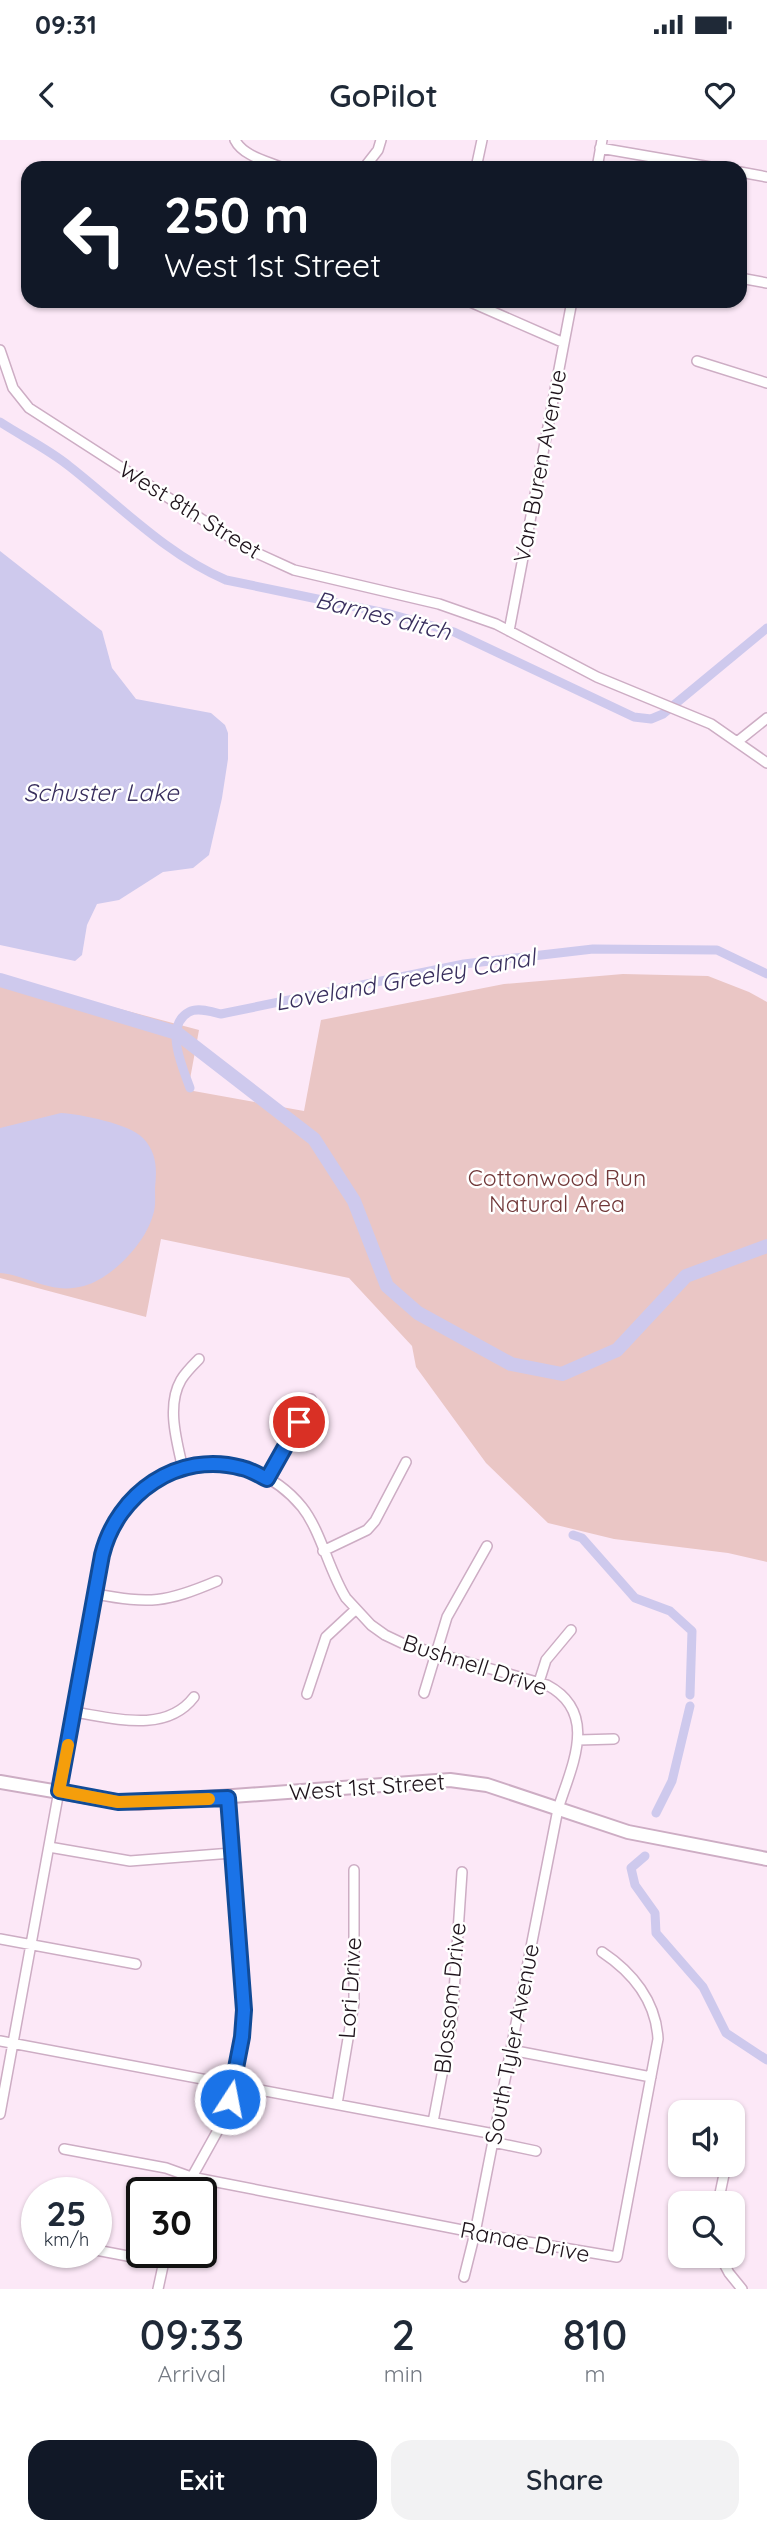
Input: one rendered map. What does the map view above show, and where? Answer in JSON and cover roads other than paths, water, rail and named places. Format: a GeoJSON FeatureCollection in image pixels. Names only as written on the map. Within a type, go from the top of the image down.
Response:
{"type":"FeatureCollection","features":[{"type":"Feature","properties":{"kind":"main road","name":"West 1st Street"},"geometry":{"type":"LineString","coordinates":[[0,1782],[118,1802],[228,1798],[450,1780],[487,1785],[558,1810],[662,1840],[767,1859]]}},
{"type":"Feature","properties":{"kind":"street"},"geometry":{"type":"LineString","coordinates":[[235,140],[238,146],[250,154],[266,161]]}},
{"type":"Feature","properties":{"kind":"street"},"geometry":{"type":"LineString","coordinates":[[369,161],[378,150],[381,140]]}},
{"type":"Feature","properties":{"kind":"street"},"geometry":{"type":"LineString","coordinates":[[478,161],[482,140]]}},
{"type":"Feature","properties":{"kind":"street"},"geometry":{"type":"LineString","coordinates":[[601,144],[682,161]]}},
{"type":"Feature","properties":{"kind":"street"},"geometry":{"type":"LineString","coordinates":[[747,173],[767,177]]}},
{"type":"Feature","properties":{"kind":"street"},"geometry":{"type":"LineString","coordinates":[[747,279],[767,283]]}},
{"type":"Feature","properties":{"kind":"street"},"geometry":{"type":"LineString","coordinates":[[484,308],[564,343]]}},
{"type":"Feature","properties":{"kind":"street","name":"Van Buren Avenue"},"geometry":{"type":"LineString","coordinates":[[509,631],[571,308]]}},
{"type":"Feature","properties":{"kind":"street","name":"West 8th Street"},"geometry":{"type":"LineString","coordinates":[[0,350],[13,388],[29,408],[248,549],[294,570],[439,604],[487,620],[597,677],[711,724],[767,763]]}},
{"type":"Feature","properties":{"kind":"street"},"geometry":{"type":"LineString","coordinates":[[697,362],[767,383]]}},
{"type":"Feature","properties":{"kind":"street"},"geometry":{"type":"LineString","coordinates":[[737,742],[767,718]]}},
{"type":"Feature","properties":{"kind":"street"},"geometry":{"type":"LineString","coordinates":[[183,1469],[175,1435],[175,1404],[181,1380],[198,1359]]}},
{"type":"Feature","properties":{"kind":"street"},"geometry":{"type":"LineString","coordinates":[[267,1479],[311,1399]]}},
{"type":"Feature","properties":{"kind":"street"},"geometry":{"type":"LineString","coordinates":[[323,1551],[367,1530],[375,1521],[407,1462]]}},
{"type":"Feature","properties":{"kind":"street","name":"Bushnell Drive"},"geometry":{"type":"LineString","coordinates":[[0,2114],[104,1545],[116,1518],[143,1488],[165,1475],[183,1469],[218,1465],[242,1468],[267,1479],[284,1490],[302,1508],[341,1591],[355,1610],[385,1635],[404,1644],[538,1682],[553,1689],[569,1704],[575,1716],[579,1740]]}},
{"type":"Feature","properties":{"kind":"street"},"geometry":{"type":"LineString","coordinates":[[424,1693],[447,1617],[487,1546]]}},
{"type":"Feature","properties":{"kind":"street"},"geometry":{"type":"LineString","coordinates":[[95,1594],[136,1601],[160,1600],[181,1596],[216,1581]]}},
{"type":"Feature","properties":{"kind":"street"},"geometry":{"type":"LineString","coordinates":[[307,1694],[326,1637],[355,1610]]}},
{"type":"Feature","properties":{"kind":"street"},"geometry":{"type":"LineString","coordinates":[[538,1682],[546,1661],[571,1630]]}},
{"type":"Feature","properties":{"kind":"street"},"geometry":{"type":"LineString","coordinates":[[74,1712],[130,1720],[168,1718],[194,1697]]}},
{"type":"Feature","properties":{"kind":"street"},"geometry":{"type":"LineString","coordinates":[[558,1810],[579,1740],[614,1739]]}},
{"type":"Feature","properties":{"kind":"street"},"geometry":{"type":"LineString","coordinates":[[191,2177],[225,2122],[244,2010],[228,1798]]}},
{"type":"Feature","properties":{"kind":"street","name":"South Tyler Avenue"},"geometry":{"type":"LineString","coordinates":[[464,2277],[475,2233],[558,1810]]}},
{"type":"Feature","properties":{"kind":"street"},"geometry":{"type":"LineString","coordinates":[[49,1847],[130,1861],[232,1853]]}},
{"type":"Feature","properties":{"kind":"street","name":"Lori Drive"},"geometry":{"type":"LineString","coordinates":[[337,2104],[354,2003],[354,1870]]}},
{"type":"Feature","properties":{"kind":"street","name":"Blossom Drive"},"geometry":{"type":"LineString","coordinates":[[433,2122],[452,2022],[463,1872]]}},
{"type":"Feature","properties":{"kind":"street"},"geometry":{"type":"LineString","coordinates":[[0,1939],[136,1964]]}},
{"type":"Feature","properties":{"kind":"street","name":"Ranae Drive"},"geometry":{"type":"LineString","coordinates":[[217,2182],[617,2258],[658,2039],[655,2013],[637,1984],[619,1963],[601,1952]]}},
{"type":"Feature","properties":{"kind":"street"},"geometry":{"type":"LineString","coordinates":[[0,2041],[433,2122],[536,2151]]}},
{"type":"Feature","properties":{"kind":"street"},"geometry":{"type":"LineString","coordinates":[[511,2050],[651,2077]]}},
{"type":"Feature","properties":{"kind":"street","name":"Ranae Drive"},"geometry":{"type":"LineString","coordinates":[[64,2149],[166,2168],[191,2177]]}},
{"type":"Feature","properties":{"kind":"street"},"geometry":{"type":"LineString","coordinates":[[158,2289],[163,2268]]}},
{"type":"Feature","properties":{"kind":"street"},"geometry":{"type":"LineString","coordinates":[[726,2268],[742,2289]]}},
{"type":"Feature","properties":{"kind":"water","name":"Schuster Lake"},"geometry":{"type":"Polygon","coordinates":[[[0,551],[102,631],[112,668],[136,699],[211,713],[225,725],[228,733],[228,759],[222,798],[209,855],[193,868],[163,872],[119,900],[97,904],[87,925],[82,955],[75,961],[0,945],[0,551]]]}},
{"type":"Feature","properties":{"kind":"water"},"geometry":{"type":"Polygon","coordinates":[[[61,1113],[104,1121],[137,1133],[151,1149],[156,1168],[155,1209],[143,1237],[126,1258],[105,1276],[84,1286],[72,1288],[51,1287],[0,1273],[0,1128],[61,1113]]]}},
{"type":"Feature","properties":{"kind":"waterway","name":"Barnes ditch"},"geometry":{"type":"LineString","coordinates":[[0,422],[61,460],[144,528],[204,570],[226,580],[390,614],[454,632],[634,717],[651,719],[663,714],[767,628]]}},
{"type":"Feature","properties":{"kind":"waterway","name":"Loveland Greeley Canal"},"geometry":{"type":"LineString","coordinates":[[190,1088],[176,1037],[181,1018],[197,1010],[221,1014],[464,964],[593,949],[717,950],[767,974]]}},
{"type":"Feature","properties":{"kind":"waterway"},"geometry":{"type":"LineString","coordinates":[[0,980],[177,1033],[314,1139],[354,1201],[387,1286],[418,1313],[511,1364],[562,1374],[617,1350],[686,1276],[767,1246]]}},
{"type":"Feature","properties":{"kind":"waterway"},"geometry":{"type":"LineString","coordinates":[[573,1535],[582,1538],[635,1598],[670,1611],[692,1631],[690,1695]]}},
{"type":"Feature","properties":{"kind":"waterway"},"geometry":{"type":"LineString","coordinates":[[656,1813],[672,1781],[690,1706]]}},
{"type":"Feature","properties":{"kind":"waterway"},"geometry":{"type":"LineString","coordinates":[[645,1856],[631,1868],[635,1885],[655,1913],[656,1933],[703,1987],[726,2033],[767,2060]]}},
{"type":"Feature","properties":{"kind":"park label","name":"Cottonwood Run Natural Area"},"geometry":{"type":"Point","coordinates":[557,1191]}}]}
